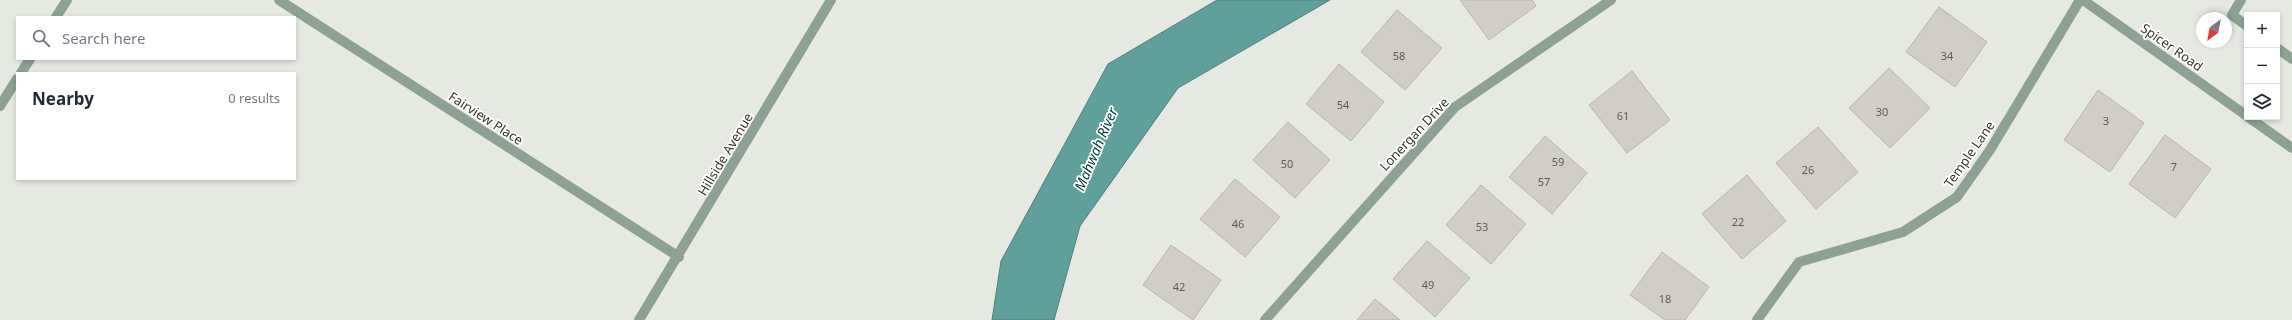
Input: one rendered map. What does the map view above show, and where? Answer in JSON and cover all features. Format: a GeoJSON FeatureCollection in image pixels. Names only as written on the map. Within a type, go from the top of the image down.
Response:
{"type":"FeatureCollection","features":[{"type":"Feature","properties":{"kind":"street"},"geometry":{"type":"LineString","coordinates":[[57,16],[67,0]]}},
{"type":"Feature","properties":{"kind":"street","name":"Fairview Place"},"geometry":{"type":"LineString","coordinates":[[280,0],[679,258]]}},
{"type":"Feature","properties":{"kind":"street","name":"Hillside Avenue"},"geometry":{"type":"LineString","coordinates":[[640,320],[679,258],[831,0]]}},
{"type":"Feature","properties":{"kind":"street","name":"Lonergan Drive"},"geometry":{"type":"LineString","coordinates":[[1265,320],[1455,107],[1611,0]]}},
{"type":"Feature","properties":{"kind":"street","name":"Spicer Road"},"geometry":{"type":"LineString","coordinates":[[2081,0],[2244,113]]}},
{"type":"Feature","properties":{"kind":"street","name":"Temple Lane"},"geometry":{"type":"LineString","coordinates":[[1757,320],[1799,262],[1903,232],[1956,197],[1990,150],[2081,0]]}},
{"type":"Feature","properties":{"kind":"street"},"geometry":{"type":"LineString","coordinates":[[2241,0],[2232,15],[2244,24]]}},
{"type":"Feature","properties":{"kind":"street"},"geometry":{"type":"LineString","coordinates":[[2280,50],[2292,59]]}},
{"type":"Feature","properties":{"kind":"street"},"geometry":{"type":"LineString","coordinates":[[22,72],[29,60]]}},
{"type":"Feature","properties":{"kind":"street"},"geometry":{"type":"LineString","coordinates":[[0,106],[16,81]]}},
{"type":"Feature","properties":{"kind":"street","name":"Spicer Road"},"geometry":{"type":"LineString","coordinates":[[2254,120],[2292,148]]}},
{"type":"Feature","properties":{"kind":"water","name":"Mahwah River"},"geometry":{"type":"Polygon","coordinates":[[[1217,0],[1330,0],[1178,88],[1080,226],[1054,320],[992,320],[1001,261],[1108,64],[1217,0]]]}},
{"type":"Feature","properties":{"kind":"building"},"geometry":{"type":"Polygon","coordinates":[[[1460,0],[1532,0],[1536,6],[1489,40],[1460,0]]]}},
{"type":"Feature","properties":{"kind":"building"},"geometry":{"type":"Polygon","coordinates":[[[1939,7],[1987,42],[1955,87],[1906,52],[1939,7]]]}},
{"type":"Feature","properties":{"kind":"building"},"geometry":{"type":"Polygon","coordinates":[[[1397,10],[1442,48],[1405,90],[1361,52],[1397,10]]]}},
{"type":"Feature","properties":{"kind":"building"},"geometry":{"type":"Polygon","coordinates":[[[1339,64],[1384,102],[1351,141],[1306,104],[1339,64]]]}},
{"type":"Feature","properties":{"kind":"building"},"geometry":{"type":"Polygon","coordinates":[[[1889,68],[1930,108],[1890,148],[1849,108],[1889,68]]]}},
{"type":"Feature","properties":{"kind":"building"},"geometry":{"type":"Polygon","coordinates":[[[1632,71],[1670,120],[1627,153],[1589,105],[1632,71]]]}},
{"type":"Feature","properties":{"kind":"building"},"geometry":{"type":"Polygon","coordinates":[[[2098,90],[2144,123],[2110,172],[2064,140],[2098,90]]]}},
{"type":"Feature","properties":{"kind":"building"},"geometry":{"type":"Polygon","coordinates":[[[1288,122],[1330,160],[1295,198],[1253,160],[1288,122]]]}},
{"type":"Feature","properties":{"kind":"building"},"geometry":{"type":"Polygon","coordinates":[[[1818,127],[1858,172],[1816,209],[1776,163],[1818,127]]]}},
{"type":"Feature","properties":{"kind":"building"},"geometry":{"type":"Polygon","coordinates":[[[2165,135],[2211,169],[2175,218],[2129,184],[2165,135]]]}},
{"type":"Feature","properties":{"kind":"building"},"geometry":{"type":"Polygon","coordinates":[[[1545,136],[1587,173],[1552,214],[1509,177],[1545,136]]]}},
{"type":"Feature","properties":{"kind":"building"},"geometry":{"type":"Polygon","coordinates":[[[1747,175],[1786,221],[1742,259],[1702,214],[1747,175]]]}},
{"type":"Feature","properties":{"kind":"building"},"geometry":{"type":"Polygon","coordinates":[[[1235,179],[1280,217],[1245,257],[1200,219],[1235,179]]]}},
{"type":"Feature","properties":{"kind":"building"},"geometry":{"type":"Polygon","coordinates":[[[1481,185],[1526,224],[1491,264],[1446,225],[1481,185]]]}},
{"type":"Feature","properties":{"kind":"building"},"geometry":{"type":"Polygon","coordinates":[[[1427,241],[1470,278],[1435,317],[1393,279],[1427,241]]]}},
{"type":"Feature","properties":{"kind":"building"},"geometry":{"type":"Polygon","coordinates":[[[1171,245],[1221,280],[1193,320],[1143,285],[1171,245]]]}},
{"type":"Feature","properties":{"kind":"building"},"geometry":{"type":"Polygon","coordinates":[[[1662,252],[1709,287],[1685,320],[1665,320],[1630,295],[1662,252]]]}},
{"type":"Feature","properties":{"kind":"building"},"geometry":{"type":"Polygon","coordinates":[[[1375,299],[1400,320],[1357,320],[1375,299]]]}}]}
